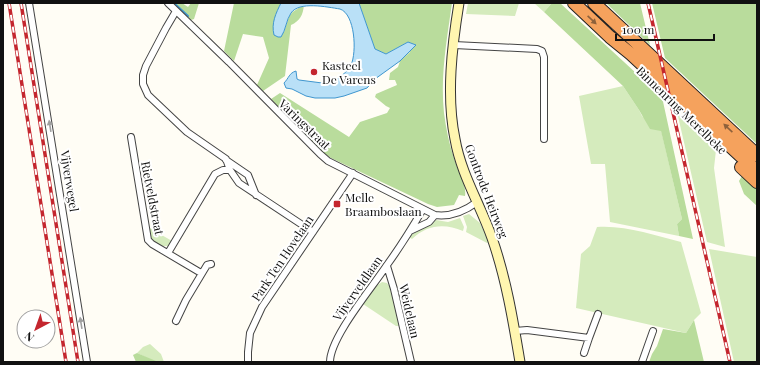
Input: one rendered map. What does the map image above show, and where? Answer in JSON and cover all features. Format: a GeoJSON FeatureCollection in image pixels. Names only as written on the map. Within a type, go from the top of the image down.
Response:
{"type":"FeatureCollection","features":[{"type":"Feature","properties":{"kind":"highway"},"geometry":{"type":"LineString","coordinates":[[574,3],[757,171]]}},
{"type":"Feature","properties":{"kind":"highway"},"geometry":{"type":"LineString","coordinates":[[594,3],[757,155]]}},
{"type":"Feature","properties":{"kind":"highway","name":"Binnenring Merelbeke"},"geometry":{"type":"LineString","coordinates":[[610,37],[628,58],[757,182]]}},
{"type":"Feature","properties":{"kind":"street","name":"Vijverwegel"},"geometry":{"type":"LineString","coordinates":[[29,3],[87,362]]}},
{"type":"Feature","properties":{"kind":"street","name":"Varingstraat"},"geometry":{"type":"LineString","coordinates":[[168,3],[328,161],[435,215]]}},
{"type":"Feature","properties":{"kind":"street","name":"Gontrode Heirweg"},"geometry":{"type":"LineString","coordinates":[[459,3],[450,98],[457,150],[492,237],[500,262],[506,285],[520,362]]}},
{"type":"Feature","properties":{"kind":"street"},"geometry":{"type":"LineString","coordinates":[[176,12],[146,66],[143,74],[143,84],[148,95],[183,128],[248,175],[256,195]]}},
{"type":"Feature","properties":{"kind":"street"},"geometry":{"type":"LineString","coordinates":[[454,45],[537,49],[542,51],[544,57],[544,139]]}},
{"type":"Feature","properties":{"kind":"street","name":"Rietveldstraat"},"geometry":{"type":"LineString","coordinates":[[131,137],[148,240],[152,244],[201,273]]}},
{"type":"Feature","properties":{"kind":"street"},"geometry":{"type":"LineString","coordinates":[[226,159],[230,170],[239,183],[312,232]]}},
{"type":"Feature","properties":{"kind":"street","name":"Rietveldstraat"},"geometry":{"type":"LineString","coordinates":[[168,253],[216,174],[223,170],[230,170]]}},
{"type":"Feature","properties":{"kind":"street","name":"Park Ten Hovelaan"},"geometry":{"type":"LineString","coordinates":[[248,362],[250,333],[262,307],[353,173]]}},
{"type":"Feature","properties":{"kind":"street"},"geometry":{"type":"LineString","coordinates":[[410,231],[429,222],[435,215],[452,215],[477,202]]}},
{"type":"Feature","properties":{"kind":"street","name":"Vijverveldlaan"},"geometry":{"type":"LineString","coordinates":[[330,362],[332,349],[339,335],[387,266],[423,209]]}},
{"type":"Feature","properties":{"kind":"street"},"geometry":{"type":"LineString","coordinates":[[176,321],[201,273],[207,265],[211,264]]}},
{"type":"Feature","properties":{"kind":"street","name":"Weidelaan"},"geometry":{"type":"LineString","coordinates":[[387,266],[394,289],[410,362]]}},
{"type":"Feature","properties":{"kind":"street"},"geometry":{"type":"LineString","coordinates":[[584,353],[588,338],[598,314]]}},
{"type":"Feature","properties":{"kind":"street"},"geometry":{"type":"LineString","coordinates":[[514,331],[527,330],[588,338]]}},
{"type":"Feature","properties":{"kind":"street"},"geometry":{"type":"LineString","coordinates":[[642,362],[652,332]]}},
{"type":"Feature","properties":{"kind":"green space"},"geometry":{"type":"Polygon","coordinates":[[[175,3],[182,3],[188,7],[191,3],[199,3],[194,19],[191,20],[175,3]]]}},
{"type":"Feature","properties":{"kind":"green space"},"geometry":{"type":"Polygon","coordinates":[[[234,3],[281,3],[279,7],[284,32],[288,18],[292,13],[304,5],[303,12],[297,22],[291,25],[285,76],[263,91],[257,85],[269,58],[263,37],[243,34],[234,61],[224,51],[234,3]]]}},
{"type":"Feature","properties":{"kind":"green space"},"geometry":{"type":"Polygon","coordinates":[[[359,3],[452,3],[445,58],[443,99],[449,142],[455,163],[465,187],[465,196],[459,195],[454,205],[437,207],[428,204],[331,158],[318,149],[271,99],[280,93],[349,137],[360,122],[387,113],[390,108],[375,97],[376,94],[397,85],[395,80],[389,80],[390,73],[398,67],[400,61],[410,52],[408,42],[386,54],[375,49],[359,3]]]}},
{"type":"Feature","properties":{"kind":"green space"},"geometry":{"type":"Polygon","coordinates":[[[468,3],[519,3],[515,16],[466,14],[468,3]]]}},
{"type":"Feature","properties":{"kind":"green space"},"geometry":{"type":"Polygon","coordinates":[[[534,3],[552,3],[544,12],[534,3]]]}},
{"type":"Feature","properties":{"kind":"green space"},"geometry":{"type":"Polygon","coordinates":[[[552,3],[560,3],[662,97],[693,239],[679,236],[677,224],[682,219],[661,131],[650,129],[623,86],[544,12],[552,3]]]}},
{"type":"Feature","properties":{"kind":"green space"},"geometry":{"type":"Polygon","coordinates":[[[606,3],[640,3],[650,45],[606,3]]]}},
{"type":"Feature","properties":{"kind":"green space"},"geometry":{"type":"Polygon","coordinates":[[[652,3],[757,3],[757,144],[665,58],[652,3]]]}},
{"type":"Feature","properties":{"kind":"green space"},"geometry":{"type":"Polygon","coordinates":[[[623,86],[642,116],[661,130],[682,219],[677,224],[679,236],[610,222],[605,164],[591,164],[579,96],[623,86]]]}},
{"type":"Feature","properties":{"kind":"green space"},"geometry":{"type":"Polygon","coordinates":[[[677,112],[716,150],[714,168],[725,247],[707,242],[677,112]]]}},
{"type":"Feature","properties":{"kind":"green space"},"geometry":{"type":"Polygon","coordinates":[[[742,176],[757,189],[757,206],[744,194],[739,181],[742,176]]]}},
{"type":"Feature","properties":{"kind":"green space"},"geometry":{"type":"Polygon","coordinates":[[[469,214],[480,223],[489,242],[487,243],[466,232],[467,227],[463,216],[469,214]]]}},
{"type":"Feature","properties":{"kind":"green space"},"geometry":{"type":"Polygon","coordinates":[[[460,218],[464,227],[463,231],[456,228],[442,226],[430,228],[412,239],[409,237],[436,220],[448,222],[460,218]]]}},
{"type":"Feature","properties":{"kind":"green space"},"geometry":{"type":"Polygon","coordinates":[[[148,227],[172,241],[168,246],[160,246],[150,238],[148,227]]]}},
{"type":"Feature","properties":{"kind":"green space"},"geometry":{"type":"Polygon","coordinates":[[[597,227],[629,229],[681,242],[701,313],[694,320],[686,333],[576,308],[581,254],[590,246],[597,227]]]}},
{"type":"Feature","properties":{"kind":"green space"},"geometry":{"type":"Polygon","coordinates":[[[709,249],[757,257],[757,362],[734,362],[709,249]]]}},
{"type":"Feature","properties":{"kind":"green space"},"geometry":{"type":"Polygon","coordinates":[[[382,282],[387,283],[391,288],[399,326],[396,326],[363,304],[376,286],[382,282]]]}},
{"type":"Feature","properties":{"kind":"green space"},"geometry":{"type":"Polygon","coordinates":[[[694,320],[704,362],[649,362],[663,329],[686,333],[694,320]]]}},
{"type":"Feature","properties":{"kind":"green space"},"geometry":{"type":"Polygon","coordinates":[[[150,344],[161,354],[164,362],[156,362],[137,353],[143,347],[150,344]]]}},
{"type":"Feature","properties":{"kind":"green space"},"geometry":{"type":"Polygon","coordinates":[[[137,353],[156,362],[136,362],[133,355],[137,353]]]}},
{"type":"Feature","properties":{"kind":"water"},"geometry":{"type":"Polygon","coordinates":[[[281,3],[359,3],[375,49],[386,54],[408,42],[416,45],[400,61],[375,79],[367,88],[335,98],[315,98],[306,96],[292,89],[286,88],[284,83],[290,74],[296,71],[297,79],[299,80],[330,84],[342,76],[351,65],[353,59],[354,43],[352,25],[345,12],[340,9],[321,6],[300,7],[291,13],[283,34],[281,37],[278,37],[274,35],[273,26],[281,3]]]}},
{"type":"Feature","properties":{"kind":"waterway"},"geometry":{"type":"LineString","coordinates":[[174,3],[188,16]]}},
{"type":"Feature","properties":{"kind":"railway"},"geometry":{"type":"LineString","coordinates":[[9,3],[66,362]]}},
{"type":"Feature","properties":{"kind":"railway"},"geometry":{"type":"LineString","coordinates":[[21,3],[78,362]]}},
{"type":"Feature","properties":{"kind":"railway"},"geometry":{"type":"LineString","coordinates":[[648,3],[730,362]]}},
{"type":"Feature","properties":{"kind":"place","name":"Kasteel De Varens"},"geometry":{"type":"Point","coordinates":[314,72]}},
{"type":"Feature","properties":{"kind":"place","name":"Melle Braamboslaan"},"geometry":{"type":"Point","coordinates":[337,204]}}]}
